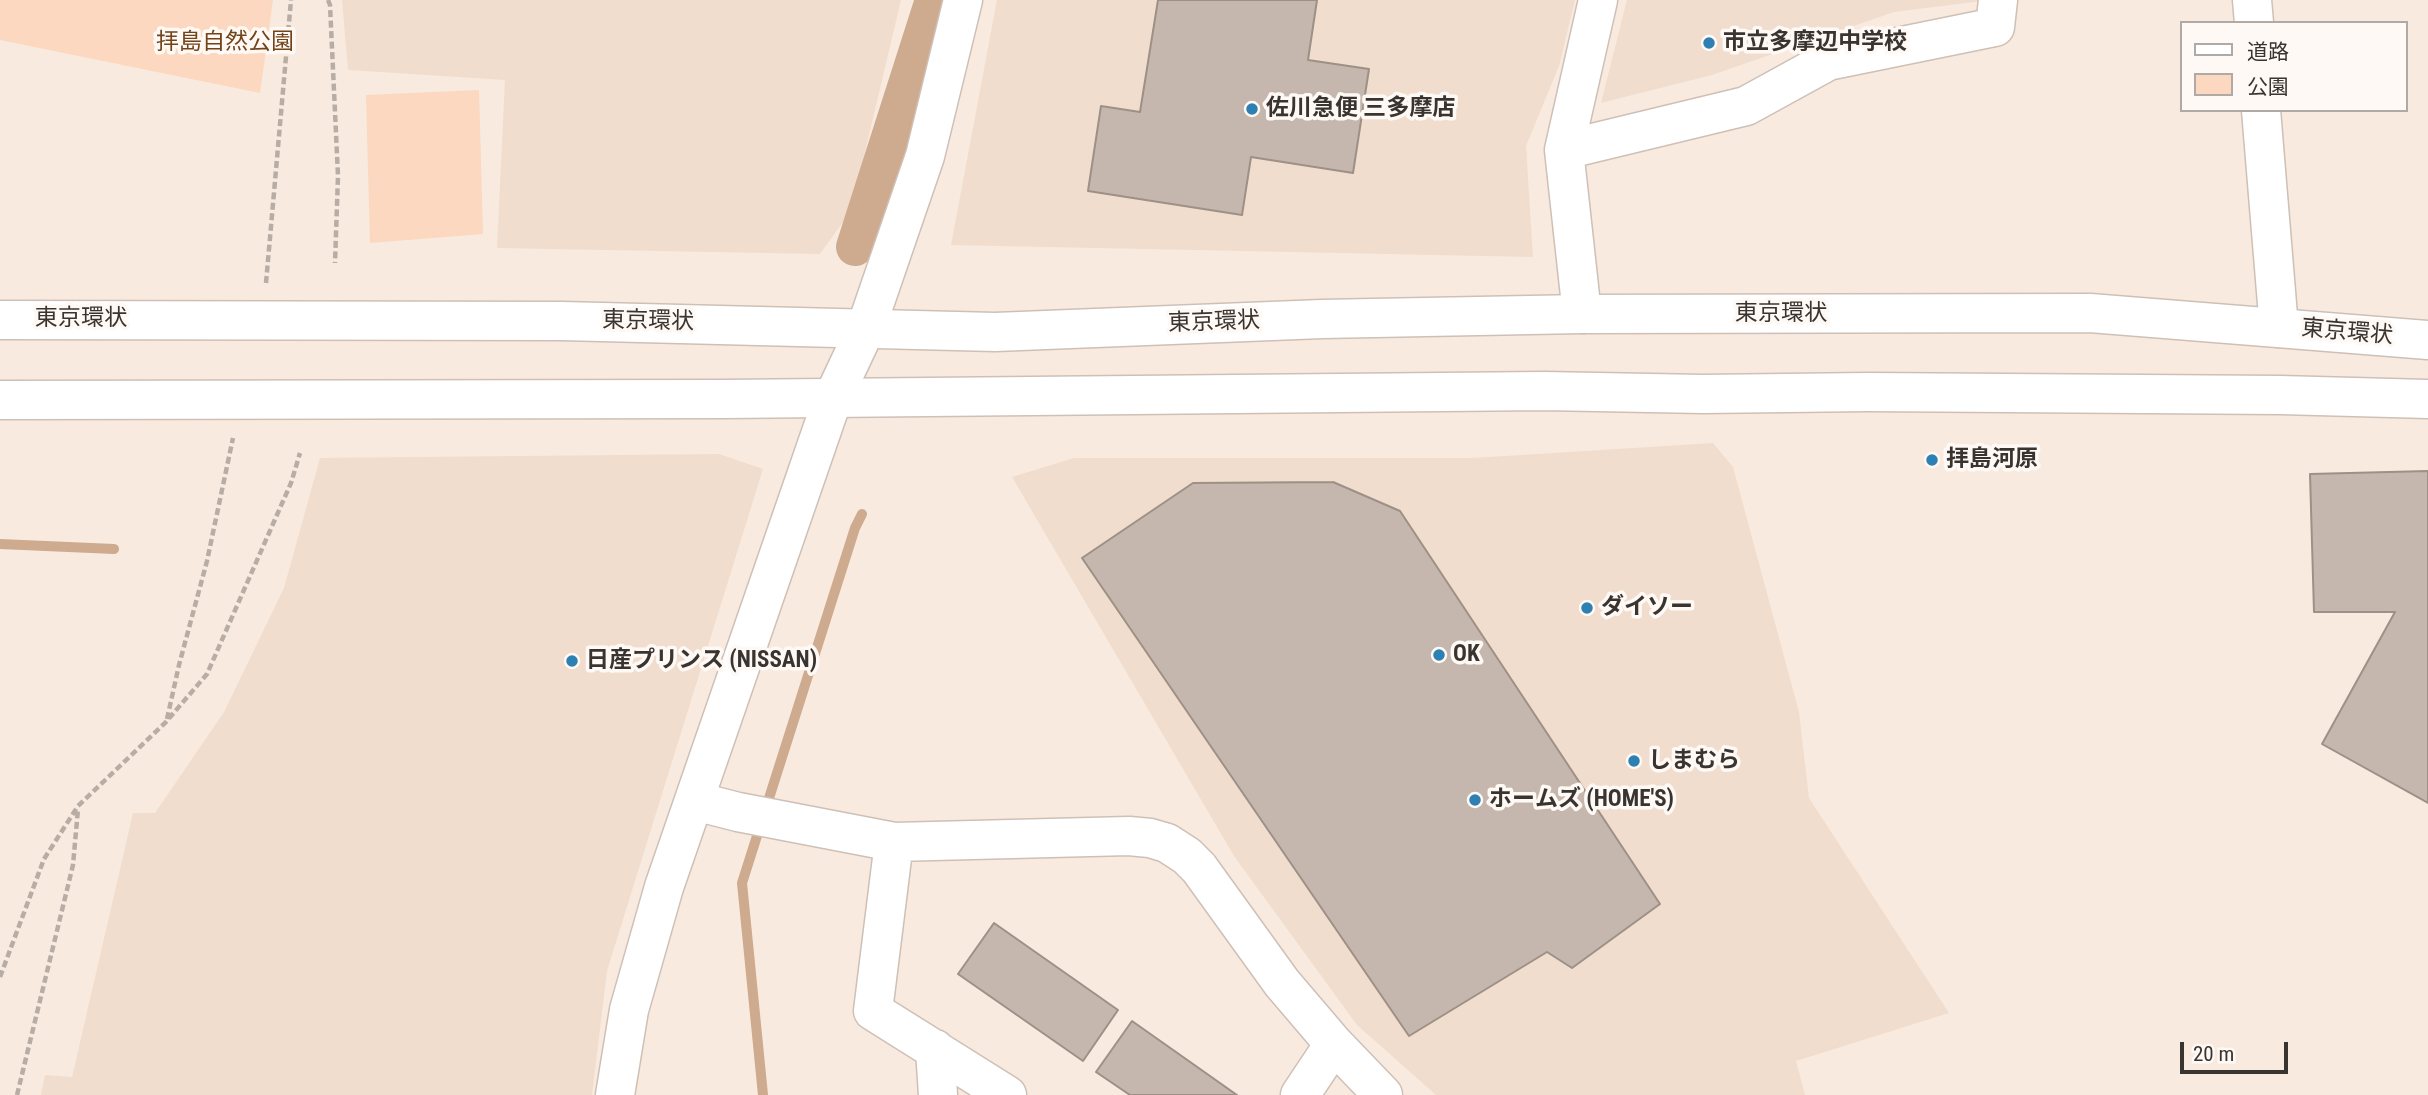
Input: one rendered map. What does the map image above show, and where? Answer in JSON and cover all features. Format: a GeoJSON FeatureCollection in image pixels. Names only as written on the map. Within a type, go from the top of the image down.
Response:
{"type":"FeatureCollection","features":[{"type":"Feature","properties":{"kind":"main road"},"geometry":{"type":"LineString","coordinates":[[615,1095],[624,1038],[640,969],[664,887],[833,398],[866,328],[925,156],[963,0]]}},
{"type":"Feature","properties":{"kind":"main road"},"geometry":{"type":"LineString","coordinates":[[1582,314],[1564,150],[1598,0]]}},
{"type":"Feature","properties":{"kind":"main road"},"geometry":{"type":"LineString","coordinates":[[1564,150],[1746,106],[1828,61],[1995,27],[1998,0]]}},
{"type":"Feature","properties":{"kind":"main road"},"geometry":{"type":"LineString","coordinates":[[2252,0],[2254,21]]}},
{"type":"Feature","properties":{"kind":"main road"},"geometry":{"type":"LineString","coordinates":[[2261,112],[2279,328]]}},
{"type":"Feature","properties":{"kind":"main road","name":"東京環状"},"geometry":{"type":"LineString","coordinates":[[0,320],[576,321],[995,332],[1322,319],[1582,314],[2090,313],[2428,340]]}},
{"type":"Feature","properties":{"kind":"main road"},"geometry":{"type":"LineString","coordinates":[[0,400],[833,398],[1544,391],[1703,394],[1868,392],[2280,395],[2428,399]]}},
{"type":"Feature","properties":{"kind":"main road"},"geometry":{"type":"LineString","coordinates":[[695,801],[894,842],[1129,836],[1167,843],[1199,868],[1258,953],[1334,1044],[1383,1095]]}},
{"type":"Feature","properties":{"kind":"main road"},"geometry":{"type":"LineString","coordinates":[[894,842],[873,1011],[1007,1095]]}},
{"type":"Feature","properties":{"kind":"main road"},"geometry":{"type":"LineString","coordinates":[[1300,1095],[1334,1044]]}},
{"type":"Feature","properties":{"kind":"main road"},"geometry":{"type":"LineString","coordinates":[[935,1049],[938,1095]]}},
{"type":"Feature","properties":{"kind":"path"},"geometry":{"type":"LineString","coordinates":[[263,319],[291,0]]}},
{"type":"Feature","properties":{"kind":"path"},"geometry":{"type":"LineString","coordinates":[[328,0],[338,176],[335,263]]}},
{"type":"Feature","properties":{"kind":"path"},"geometry":{"type":"LineString","coordinates":[[166,722],[216,523],[230,458],[238,399]]}},
{"type":"Feature","properties":{"kind":"path"},"geometry":{"type":"LineString","coordinates":[[0,977],[44,859],[78,806],[166,722],[207,674],[291,483],[300,453]]}},
{"type":"Feature","properties":{"kind":"path"},"geometry":{"type":"LineString","coordinates":[[17,1095],[72,865],[78,806]]}},
{"type":"Feature","properties":{"kind":"shaded area"},"geometry":{"type":"Polygon","coordinates":[[[342,0],[901,0],[851,211],[820,254],[497,248],[505,80],[348,70],[342,0]]]}},
{"type":"Feature","properties":{"kind":"shaded area"},"geometry":{"type":"Polygon","coordinates":[[[997,0],[1575,0],[1559,66],[1526,146],[1533,257],[951,245],[997,0]]]}},
{"type":"Feature","properties":{"kind":"shaded area","name":"市立多摩辺中学校"},"geometry":{"type":"Polygon","coordinates":[[[1627,0],[1990,0],[1894,12],[1712,75],[1601,103],[1627,0]]]}},
{"type":"Feature","properties":{"kind":"shaded area"},"geometry":{"type":"Polygon","coordinates":[[[1713,443],[1733,467],[1799,712],[1809,798],[1949,1013],[1796,1061],[1805,1095],[1436,1095],[1357,1025],[1234,856],[1012,477],[1074,458],[1473,458],[1713,443]]]}},
{"type":"Feature","properties":{"kind":"shaded area"},"geometry":{"type":"Polygon","coordinates":[[[719,454],[763,469],[607,971],[592,1095],[41,1095],[45,1075],[72,1077],[133,813],[155,813],[224,712],[284,588],[320,458],[719,454]]]}},
{"type":"Feature","properties":{"kind":"green space","name":"拝島自然公園"},"geometry":{"type":"Polygon","coordinates":[[[0,0],[273,0],[260,93],[0,40],[0,0]]]}},
{"type":"Feature","properties":{"kind":"green space"},"geometry":{"type":"Polygon","coordinates":[[[479,90],[483,234],[370,243],[366,95],[479,90]]]}},
{"type":"Feature","properties":{"kind":"building","name":"佐川急便 三多摩店"},"geometry":{"type":"Polygon","coordinates":[[[1158,0],[1317,0],[1308,60],[1369,69],[1353,173],[1251,157],[1242,215],[1088,191],[1101,106],[1140,112],[1158,0]]]}},
{"type":"Feature","properties":{"kind":"building"},"geometry":{"type":"Polygon","coordinates":[[[2428,471],[2428,803],[2322,744],[2395,612],[2314,612],[2310,474],[2428,471]]]}},
{"type":"Feature","properties":{"kind":"building"},"geometry":{"type":"Polygon","coordinates":[[[1333,482],[1400,511],[1660,904],[1572,968],[1547,952],[1409,1036],[1082,558],[1193,483],[1333,482]]]}},
{"type":"Feature","properties":{"kind":"building"},"geometry":{"type":"Polygon","coordinates":[[[994,923],[1118,1010],[1083,1061],[958,974],[994,923]]]}},
{"type":"Feature","properties":{"kind":"building"},"geometry":{"type":"Polygon","coordinates":[[[1132,1021],[1237,1095],[1130,1095],[1096,1072],[1132,1021]]]}},
{"type":"Feature","properties":{"kind":"waterway"},"geometry":{"type":"LineString","coordinates":[[855,247],[934,0]]}},
{"type":"Feature","properties":{"kind":"waterway"},"geometry":{"type":"LineString","coordinates":[[763,1095],[742,883],[855,528],[862,514]]}},
{"type":"Feature","properties":{"kind":"waterway"},"geometry":{"type":"LineString","coordinates":[[0,544],[114,549]]}},
{"type":"Feature","properties":{"kind":"place","name":"市立多摩辺中学校"},"geometry":{"type":"Point","coordinates":[1709,43]}},
{"type":"Feature","properties":{"kind":"place","name":"佐川急便 三多摩店"},"geometry":{"type":"Point","coordinates":[1252,109]}},
{"type":"Feature","properties":{"kind":"place","name":"拝島河原"},"geometry":{"type":"Point","coordinates":[1932,460]}},
{"type":"Feature","properties":{"kind":"place","name":"ダイソー"},"geometry":{"type":"Point","coordinates":[1587,608]}},
{"type":"Feature","properties":{"kind":"place","name":"OK"},"geometry":{"type":"Point","coordinates":[1439,655]}},
{"type":"Feature","properties":{"kind":"place","name":"日産プリンス (NISSAN)"},"geometry":{"type":"Point","coordinates":[572,661]}},
{"type":"Feature","properties":{"kind":"place","name":"しまむら"},"geometry":{"type":"Point","coordinates":[1634,761]}},
{"type":"Feature","properties":{"kind":"place","name":"ホームズ (HOME'S)"},"geometry":{"type":"Point","coordinates":[1475,800]}}]}
